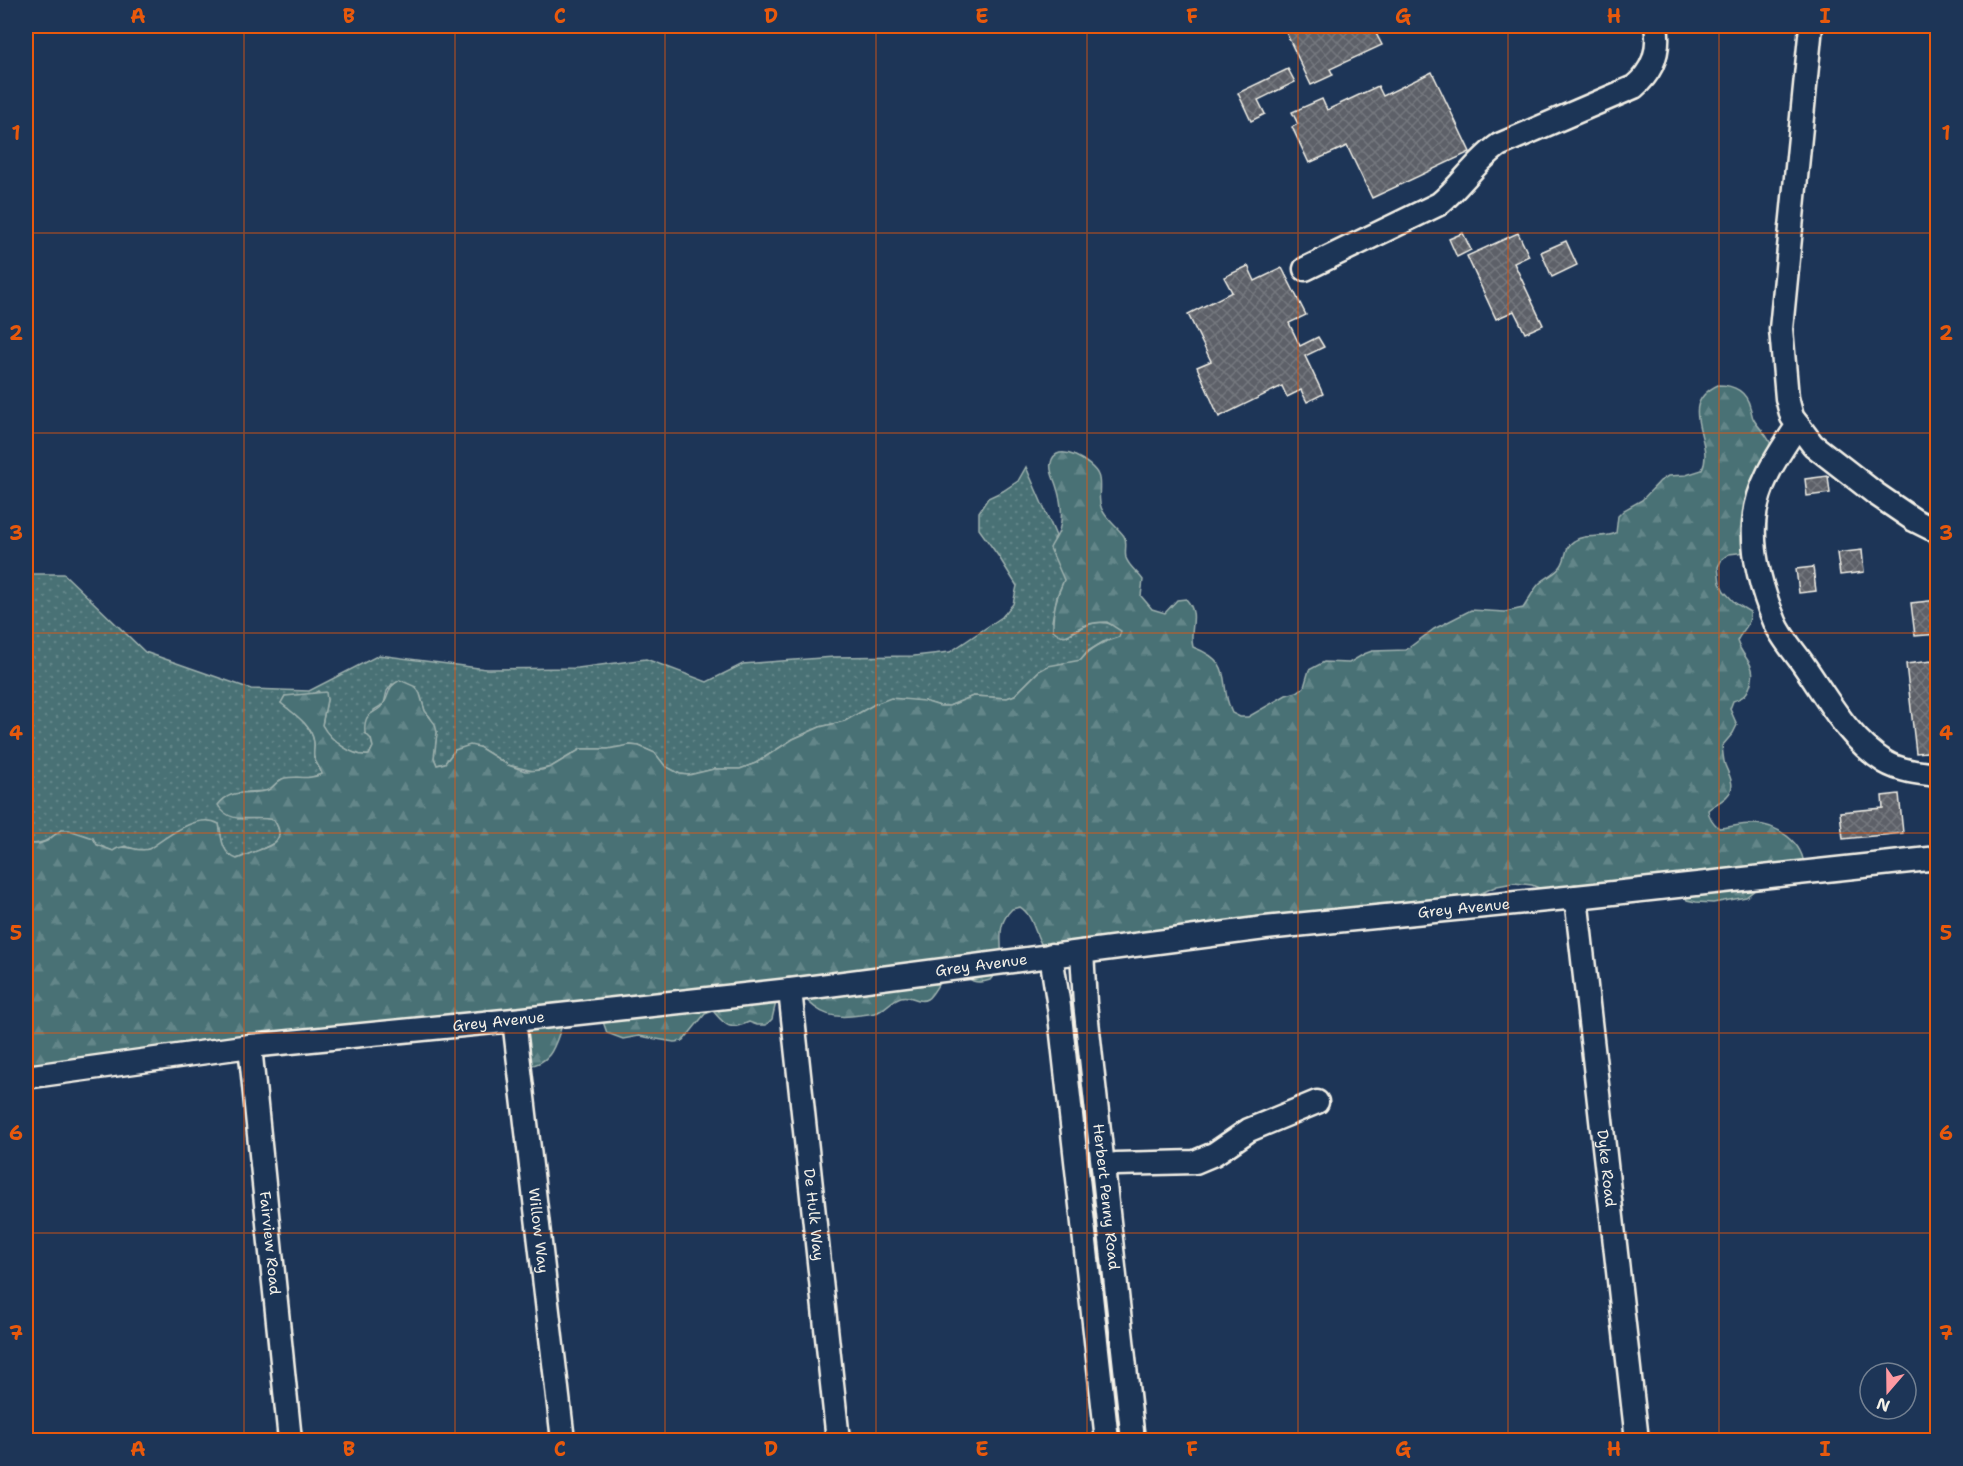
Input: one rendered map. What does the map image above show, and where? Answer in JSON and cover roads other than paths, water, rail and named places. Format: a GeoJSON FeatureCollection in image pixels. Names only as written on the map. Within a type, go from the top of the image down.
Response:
{"type":"FeatureCollection","features":[{"type":"Feature","properties":{"kind":"street"},"geometry":{"type":"LineString","coordinates":[[1305,269],[1439,204],[1457,188],[1489,151],[1499,145],[1634,87],[1644,79],[1658,51],[1656,26]]}},
{"type":"Feature","properties":{"kind":"street"},"geometry":{"type":"LineString","coordinates":[[1811,26],[1781,329],[1786,398],[1792,417],[1813,445],[1876,494],[1914,520],[1938,532]]}},
{"type":"Feature","properties":{"kind":"street"},"geometry":{"type":"LineString","coordinates":[[1798,425],[1773,461],[1761,486],[1754,523],[1754,558],[1776,625],[1845,725],[1863,745],[1886,763],[1913,772],[1938,775]]}},
{"type":"Feature","properties":{"kind":"street","name":"Grey Avenue"},"geometry":{"type":"LineString","coordinates":[[26,1077],[250,1046],[790,990],[1265,928],[1938,858]]}},
{"type":"Feature","properties":{"kind":"street","name":"Dyke Road"},"geometry":{"type":"LineString","coordinates":[[1576,897],[1637,1440]]}},
{"type":"Feature","properties":{"kind":"street","name":"Herbert Penny Road"},"geometry":{"type":"LineString","coordinates":[[1082,952],[1133,1440]]}},
{"type":"Feature","properties":{"kind":"street","name":"Herbert Penny Road"},"geometry":{"type":"LineString","coordinates":[[1051,955],[1059,1007],[1107,1440]]}},
{"type":"Feature","properties":{"kind":"street","name":"De Hulk Way"},"geometry":{"type":"LineString","coordinates":[[790,990],[838,1440]]}},
{"type":"Feature","properties":{"kind":"street","name":"Willow Way"},"geometry":{"type":"LineString","coordinates":[[514,1020],[563,1440]]}},
{"type":"Feature","properties":{"kind":"street","name":"Fairview Road"},"geometry":{"type":"LineString","coordinates":[[250,1046],[290,1440]]}},
{"type":"Feature","properties":{"kind":"street"},"geometry":{"type":"LineString","coordinates":[[1103,1166],[1195,1162],[1214,1154],[1249,1130],[1317,1102]]}}]}
